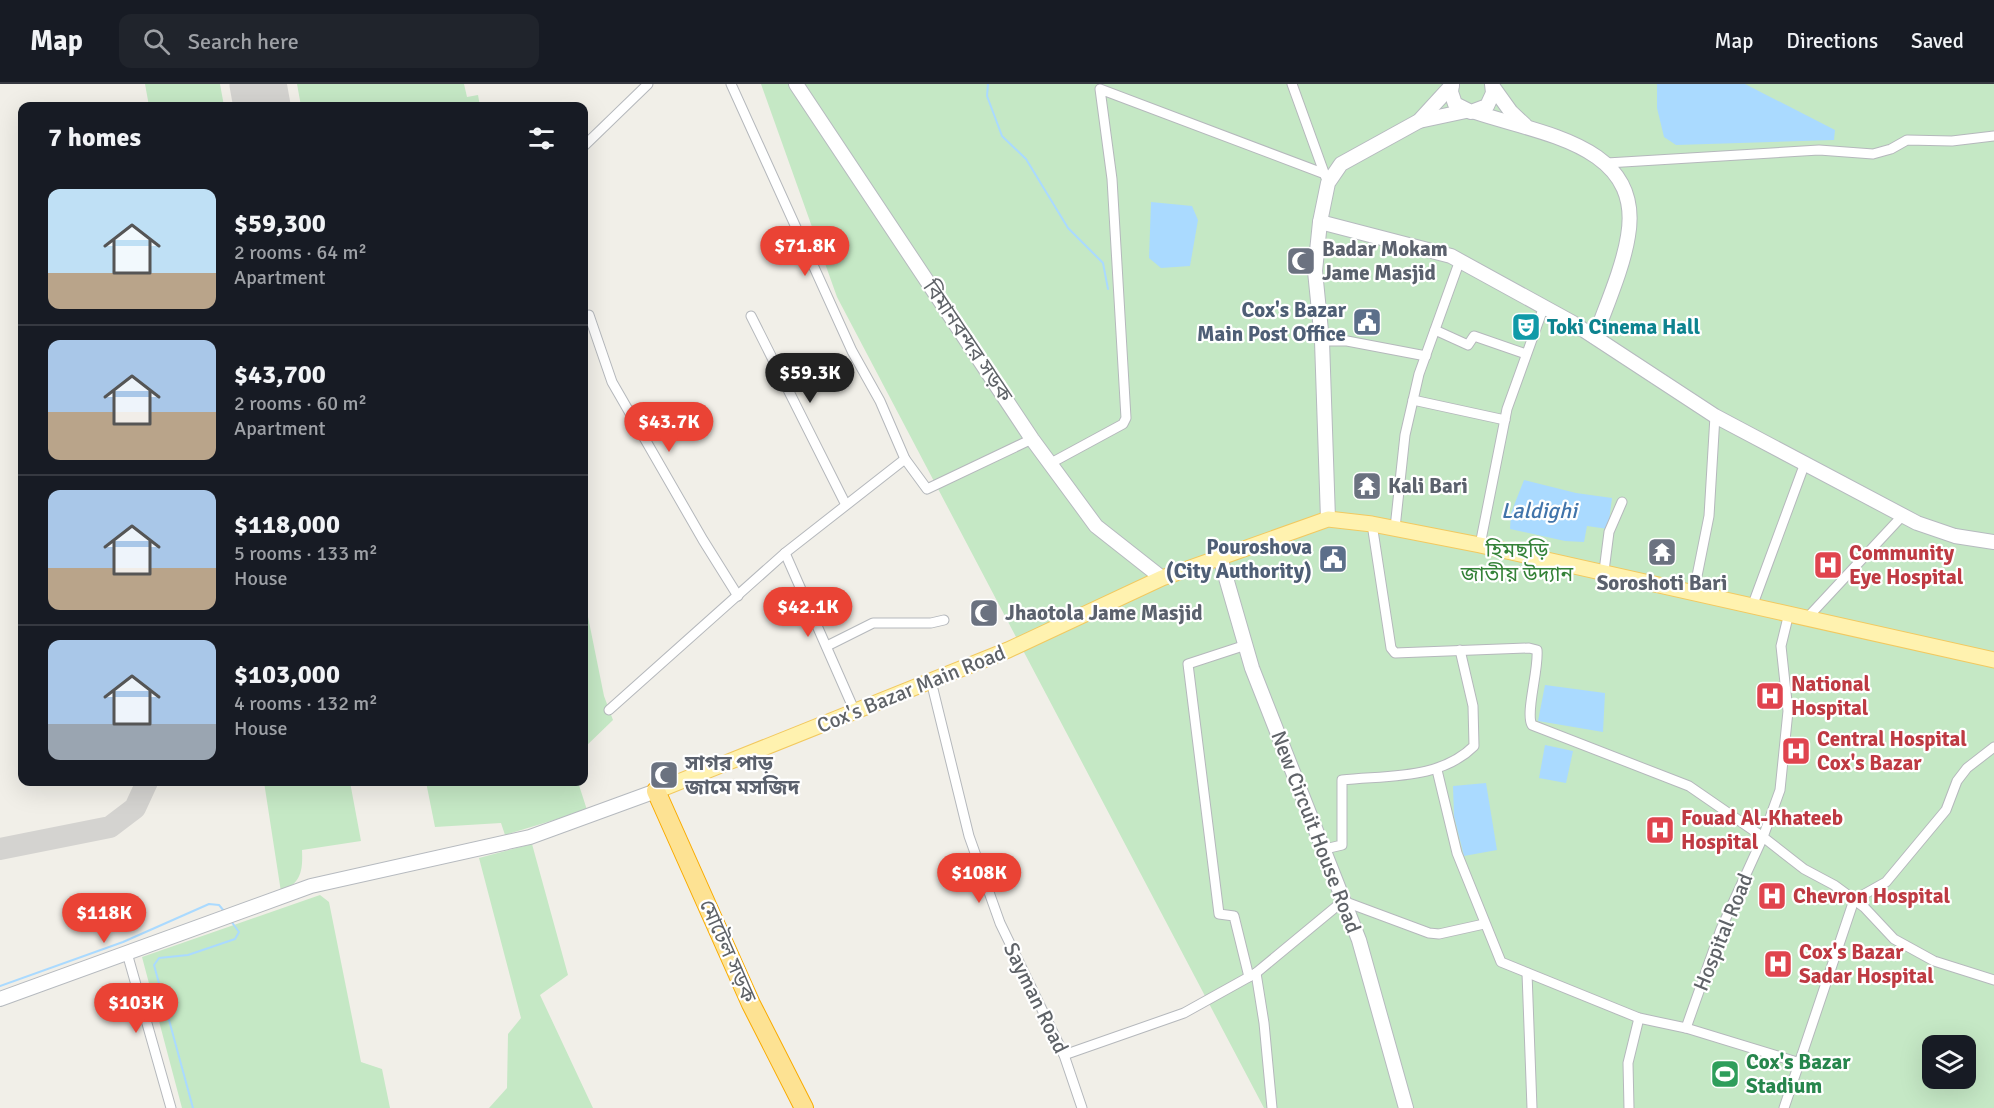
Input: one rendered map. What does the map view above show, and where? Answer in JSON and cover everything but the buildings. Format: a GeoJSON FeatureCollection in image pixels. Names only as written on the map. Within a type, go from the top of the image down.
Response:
{"type":"FeatureCollection","features":[{"type":"Feature","properties":{"kind":"highway","name":"মোটেল সড়ক"},"geometry":{"type":"LineString","coordinates":[[657,791],[752,1004],[804,1108]]}},
{"type":"Feature","properties":{"kind":"main road"},"geometry":{"type":"LineString","coordinates":[[1328,519],[1395,528],[1604,571],[1994,660]]}},
{"type":"Feature","properties":{"kind":"main road","name":"Cox's Bazar Main Road"},"geometry":{"type":"LineString","coordinates":[[657,791],[1008,650],[1161,578],[1328,519]]}},
{"type":"Feature","properties":{"kind":"street"},"geometry":{"type":"LineString","coordinates":[[588,142],[648,84]]}},
{"type":"Feature","properties":{"kind":"street"},"geometry":{"type":"LineString","coordinates":[[731,84],[852,351],[880,401],[905,459],[927,489],[1032,439]]}},
{"type":"Feature","properties":{"kind":"street","name":"বিমানবন্দর সড়ক"},"geometry":{"type":"LineString","coordinates":[[796,84],[1032,439],[1096,526],[1161,578]]}},
{"type":"Feature","properties":{"kind":"street"},"geometry":{"type":"LineString","coordinates":[[1292,84],[1327,179],[1320,222],[1316,271],[1322,341],[1328,519]]}},
{"type":"Feature","properties":{"kind":"street"},"geometry":{"type":"LineString","coordinates":[[1327,179],[1341,164],[1419,121],[1452,85]]}},
{"type":"Feature","properties":{"kind":"street"},"geometry":{"type":"LineString","coordinates":[[1452,85],[1452,98],[1471,112],[1530,128],[1584,149],[1607,163],[1616,174],[1626,193],[1629,228],[1595,337]]}},
{"type":"Feature","properties":{"kind":"street"},"geometry":{"type":"LineString","coordinates":[[1419,121],[1471,112],[1487,106],[1491,100],[1492,85]]}},
{"type":"Feature","properties":{"kind":"street"},"geometry":{"type":"LineString","coordinates":[[1492,85],[1511,112],[1530,128]]}},
{"type":"Feature","properties":{"kind":"street"},"geometry":{"type":"LineString","coordinates":[[1051,462],[1123,424],[1126,418],[1112,179],[1100,89],[1327,179]]}},
{"type":"Feature","properties":{"kind":"street"},"geometry":{"type":"LineString","coordinates":[[1607,163],[1819,150],[1873,154],[1891,149],[1907,140],[1952,141],[1994,136]]}},
{"type":"Feature","properties":{"kind":"street"},"geometry":{"type":"LineString","coordinates":[[1320,222],[1394,240],[1460,260],[1595,337],[1715,416],[1935,530],[1994,542]]}},
{"type":"Feature","properties":{"kind":"street"},"geometry":{"type":"LineString","coordinates":[[1395,528],[1404,435],[1426,356],[1460,260]]}},
{"type":"Feature","properties":{"kind":"street"},"geometry":{"type":"LineString","coordinates":[[1480,545],[1505,420],[1544,306]]}},
{"type":"Feature","properties":{"kind":"street"},"geometry":{"type":"LineString","coordinates":[[589,315],[612,382],[738,596]]}},
{"type":"Feature","properties":{"kind":"street"},"geometry":{"type":"LineString","coordinates":[[752,316],[845,503]]}},
{"type":"Feature","properties":{"kind":"street"},"geometry":{"type":"LineString","coordinates":[[1435,330],[1468,345],[1474,336],[1526,354]]}},
{"type":"Feature","properties":{"kind":"street"},"geometry":{"type":"LineString","coordinates":[[1322,341],[1358,342],[1426,356]]}},
{"type":"Feature","properties":{"kind":"street"},"geometry":{"type":"LineString","coordinates":[[1413,400],[1505,420]]}},
{"type":"Feature","properties":{"kind":"street"},"geometry":{"type":"LineString","coordinates":[[1694,591],[1709,516],[1715,416]]}},
{"type":"Feature","properties":{"kind":"street"},"geometry":{"type":"LineString","coordinates":[[609,710],[785,553],[845,503],[905,459]]}},
{"type":"Feature","properties":{"kind":"street"},"geometry":{"type":"LineString","coordinates":[[1753,604],[1805,463]]}},
{"type":"Feature","properties":{"kind":"street"},"geometry":{"type":"LineString","coordinates":[[1604,571],[1609,532],[1622,502]]}},
{"type":"Feature","properties":{"kind":"street"},"geometry":{"type":"LineString","coordinates":[[1808,617],[1904,514]]}},
{"type":"Feature","properties":{"kind":"street"},"geometry":{"type":"LineString","coordinates":[[1372,524],[1391,648],[1395,653],[1529,648],[1538,650],[1539,666],[1528,717],[1532,725],[1689,786],[1763,837],[1804,869],[1834,885],[1854,900],[1894,939],[1934,961],[1994,980]]}},
{"type":"Feature","properties":{"kind":"street"},"geometry":{"type":"LineString","coordinates":[[785,553],[855,712]]}},
{"type":"Feature","properties":{"kind":"street","name":"New Circuit House Road"},"geometry":{"type":"LineString","coordinates":[[1220,557],[1252,668],[1359,940],[1406,1108]]}},
{"type":"Feature","properties":{"kind":"street","name":"Hospital Road"},"geometry":{"type":"LineString","coordinates":[[1686,1028],[1721,930],[1763,837],[1780,790],[1788,711],[1781,646],[1789,613]]}},
{"type":"Feature","properties":{"kind":"street"},"geometry":{"type":"LineString","coordinates":[[827,646],[873,623],[932,623],[944,620]]}},
{"type":"Feature","properties":{"kind":"street"},"geometry":{"type":"LineString","coordinates":[[1246,645],[1188,664],[1219,914],[1234,916],[1252,975],[1264,1023],[1272,1108]]}},
{"type":"Feature","properties":{"kind":"street"},"geometry":{"type":"LineString","coordinates":[[1325,849],[1342,845],[1340,783],[1342,780],[1437,770],[1458,760],[1474,746],[1473,706],[1460,650]]}},
{"type":"Feature","properties":{"kind":"street","name":"Sayman Road"},"geometry":{"type":"LineString","coordinates":[[931,681],[969,836],[988,890],[1000,922],[1064,1055],[1082,1108]]}},
{"type":"Feature","properties":{"kind":"street"},"geometry":{"type":"LineString","coordinates":[[1784,1108],[1797,1062],[1854,900],[1886,882],[1946,810],[1957,781],[1967,768],[1994,747]]}},
{"type":"Feature","properties":{"kind":"street"},"geometry":{"type":"LineString","coordinates":[[1437,770],[1457,853],[1498,958],[1527,973],[1638,1018],[1686,1028],[1797,1062]]}},
{"type":"Feature","properties":{"kind":"street"},"geometry":{"type":"LineString","coordinates":[[0,999],[311,886],[530,837],[657,791]]}},
{"type":"Feature","properties":{"kind":"street"},"geometry":{"type":"LineString","coordinates":[[1064,1055],[1184,1013],[1252,975],[1343,901],[1429,933],[1438,934],[1484,924]]}},
{"type":"Feature","properties":{"kind":"street"},"geometry":{"type":"LineString","coordinates":[[127,953],[171,1108]]}},
{"type":"Feature","properties":{"kind":"street"},"geometry":{"type":"LineString","coordinates":[[1527,973],[1532,1108]]}},
{"type":"Feature","properties":{"kind":"street"},"geometry":{"type":"LineString","coordinates":[[1629,1108],[1628,1063],[1638,1018]]}},
{"type":"Feature","properties":{"kind":"green space"},"geometry":{"type":"Polygon","coordinates":[[[145,84],[220,84],[223,102],[148,102],[145,84]]]}},
{"type":"Feature","properties":{"kind":"green space"},"geometry":{"type":"Polygon","coordinates":[[[297,84],[464,84],[467,97],[478,95],[479,102],[300,102],[297,84]]]}},
{"type":"Feature","properties":{"kind":"green space","name":"হিমছড়ি জাতীয় উদ্যান"},"geometry":{"type":"Polygon","coordinates":[[[761,84],[1994,84],[1994,1108],[1264,1108],[837,297],[761,84]]]}},
{"type":"Feature","properties":{"kind":"green space"},"geometry":{"type":"Polygon","coordinates":[[[588,617],[604,696],[613,720],[588,744],[588,617]]]}},
{"type":"Feature","properties":{"kind":"green space"},"geometry":{"type":"Polygon","coordinates":[[[265,786],[351,786],[361,841],[302,850],[301,870],[297,880],[281,892],[265,786]]]}},
{"type":"Feature","properties":{"kind":"green space"},"geometry":{"type":"Polygon","coordinates":[[[427,786],[579,786],[587,810],[505,835],[501,823],[435,827],[427,786]]]}},
{"type":"Feature","properties":{"kind":"green space"},"geometry":{"type":"Polygon","coordinates":[[[532,844],[568,975],[540,995],[593,1108],[489,1108],[507,1088],[508,1034],[521,1018],[479,858],[532,844]]]}},
{"type":"Feature","properties":{"kind":"green space"},"geometry":{"type":"Polygon","coordinates":[[[320,895],[329,902],[361,1062],[382,1069],[390,1108],[182,1108],[142,957],[320,895]]]}},
{"type":"Feature","properties":{"kind":"water"},"geometry":{"type":"Polygon","coordinates":[[[1657,84],[1745,84],[1835,130],[1834,140],[1676,145],[1664,137],[1657,108],[1657,84]]]}},
{"type":"Feature","properties":{"kind":"water"},"geometry":{"type":"Polygon","coordinates":[[[1151,202],[1192,206],[1198,220],[1190,266],[1161,268],[1149,258],[1151,202]]]}},
{"type":"Feature","properties":{"kind":"water","name":"Laldighi"},"geometry":{"type":"Polygon","coordinates":[[[1524,480],[1576,493],[1612,498],[1608,529],[1587,526],[1584,542],[1565,541],[1510,529],[1511,513],[1524,480]]]}},
{"type":"Feature","properties":{"kind":"water"},"geometry":{"type":"Polygon","coordinates":[[[1545,685],[1605,693],[1603,732],[1538,721],[1545,685]]]}},
{"type":"Feature","properties":{"kind":"water"},"geometry":{"type":"Polygon","coordinates":[[[1545,745],[1573,751],[1566,783],[1539,778],[1545,745]]]}},
{"type":"Feature","properties":{"kind":"water"},"geometry":{"type":"Polygon","coordinates":[[[1486,783],[1497,850],[1464,856],[1454,816],[1453,786],[1486,783]]]}},
{"type":"Feature","properties":{"kind":"waterway"},"geometry":{"type":"LineString","coordinates":[[988,84],[987,96],[1002,136],[1026,159],[1068,228],[1103,263],[1108,289]]}},
{"type":"Feature","properties":{"kind":"waterway"},"geometry":{"type":"LineString","coordinates":[[0,986],[123,942],[209,904],[219,905],[224,911]]}},
{"type":"Feature","properties":{"kind":"waterway"},"geometry":{"type":"LineString","coordinates":[[193,1108],[154,965],[159,958],[188,955],[235,939],[239,932],[231,921]]}},
{"type":"Feature","properties":{"kind":"taxiway"},"geometry":{"type":"LineString","coordinates":[[0,849],[110,827],[135,808],[145,786]]}},
{"type":"Feature","properties":{"kind":"runway"},"geometry":{"type":"LineString","coordinates":[[258,84],[261,102]]}},
{"type":"Feature","properties":{"kind":"place","name":"Badar Mokam Jame Masjid"},"geometry":{"type":"Point","coordinates":[1301,261]}},
{"type":"Feature","properties":{"kind":"place","name":"Cox's Bazar Main Post Office"},"geometry":{"type":"Point","coordinates":[1367,322]}},
{"type":"Feature","properties":{"kind":"place","name":"Toki Cinema Hall"},"geometry":{"type":"Point","coordinates":[1526,327]}},
{"type":"Feature","properties":{"kind":"place","name":"Kali Bari"},"geometry":{"type":"Point","coordinates":[1367,486]}},
{"type":"Feature","properties":{"kind":"place","name":"Soroshoti Bari"},"geometry":{"type":"Point","coordinates":[1662,552]}},
{"type":"Feature","properties":{"kind":"place","name":"Pouroshova (City Authority)"},"geometry":{"type":"Point","coordinates":[1333,559]}},
{"type":"Feature","properties":{"kind":"place","name":"Community Eye Hospital"},"geometry":{"type":"Point","coordinates":[1828,565]}},
{"type":"Feature","properties":{"kind":"place","name":"Jhaotola Jame Masjid"},"geometry":{"type":"Point","coordinates":[984,613]}},
{"type":"Feature","properties":{"kind":"place","name":"National Hospital"},"geometry":{"type":"Point","coordinates":[1770,696]}},
{"type":"Feature","properties":{"kind":"place","name":"Central Hospital Cox's Bazar"},"geometry":{"type":"Point","coordinates":[1796,751]}},
{"type":"Feature","properties":{"kind":"place","name":"সাগর পাড় জামে মসজিদ"},"geometry":{"type":"Point","coordinates":[664,775]}},
{"type":"Feature","properties":{"kind":"place","name":"Fouad Al-Khateeb Hospital"},"geometry":{"type":"Point","coordinates":[1660,830]}},
{"type":"Feature","properties":{"kind":"place","name":"Chevron Hospital"},"geometry":{"type":"Point","coordinates":[1772,896]}},
{"type":"Feature","properties":{"kind":"place","name":"Cox's Bazar Sadar Hospital"},"geometry":{"type":"Point","coordinates":[1778,964]}},
{"type":"Feature","properties":{"kind":"place","name":"Cox's Bazar Stadium"},"geometry":{"type":"Point","coordinates":[1725,1074]}}]}
